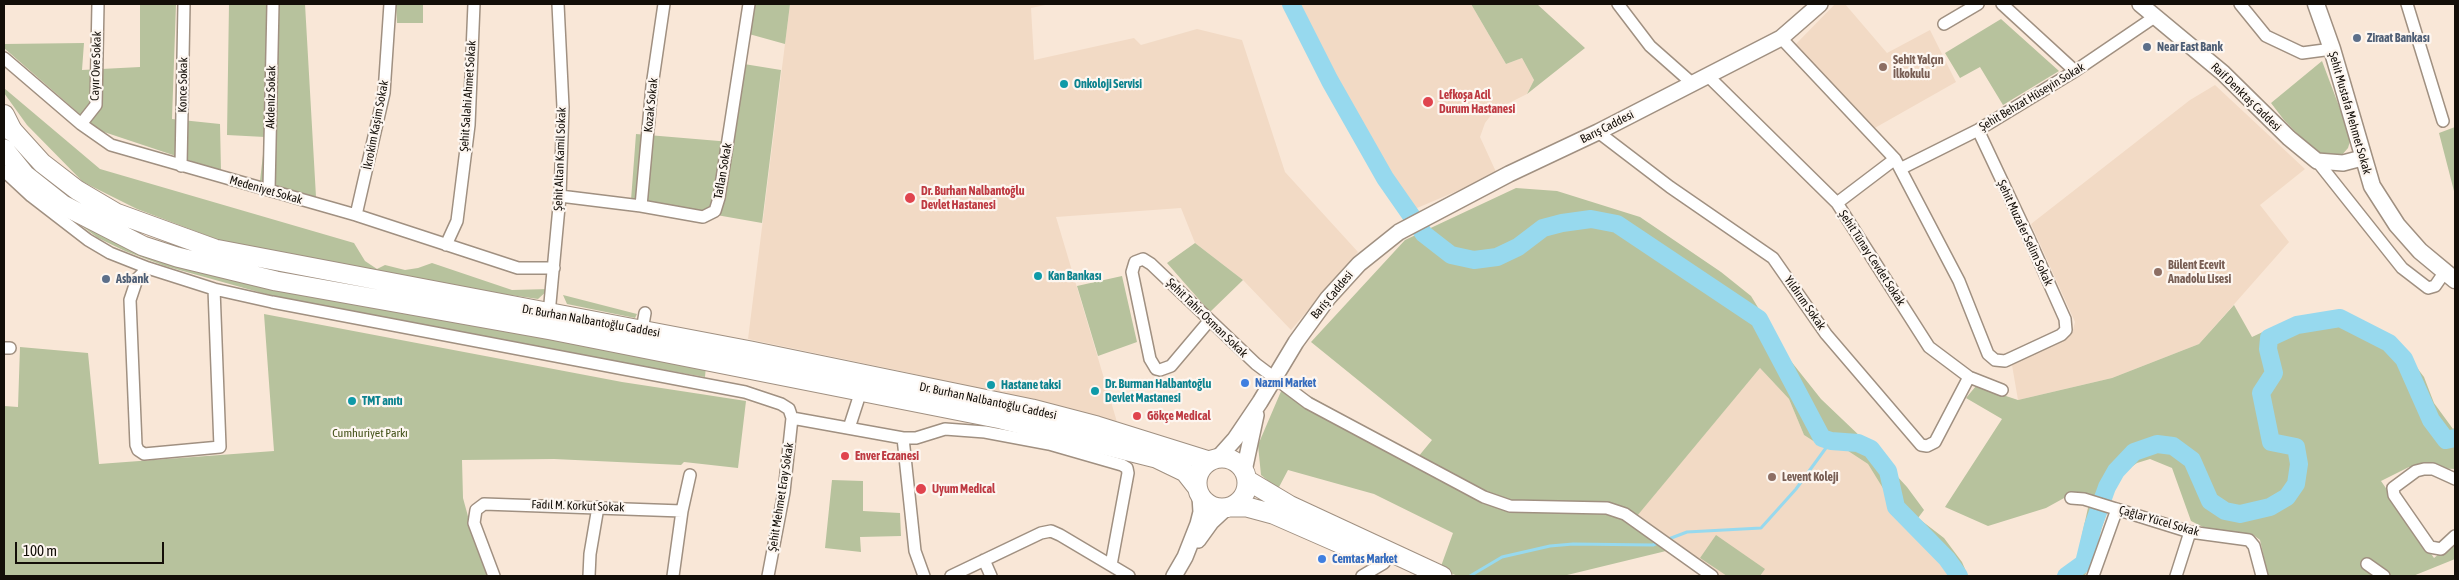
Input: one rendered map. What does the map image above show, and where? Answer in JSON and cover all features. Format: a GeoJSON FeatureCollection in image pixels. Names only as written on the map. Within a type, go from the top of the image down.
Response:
{"type":"FeatureCollection","features":[{"type":"Feature","properties":{"kind":"main road","name":"Şehit Mustafa Mehmet Sokak"},"geometry":{"type":"LineString","coordinates":[[2316,4],[2332,49],[2362,158],[2372,186],[2383,207],[2420,251],[2450,276]]}},
{"type":"Feature","properties":{"kind":"main road","name":"Dr. Burhan Nalbantoğlu Caddesi"},"geometry":{"type":"LineString","coordinates":[[6,122],[42,163],[77,190],[116,213],[215,249],[549,314],[644,321],[1032,409],[1214,460]]}},
{"type":"Feature","properties":{"kind":"main road","name":"Dr. Burhan Nalbantoğlu Caddesi"},"geometry":{"type":"LineString","coordinates":[[4,150],[25,175],[63,205],[143,246],[177,257],[276,281],[395,301],[861,391],[1015,423],[1156,458],[1185,472],[1198,491]]}},
{"type":"Feature","properties":{"kind":"main road"},"geometry":{"type":"LineString","coordinates":[[1413,576],[1372,572],[1273,514],[1247,507],[1211,506],[1198,491],[1199,472],[1214,460],[1233,460],[1245,475],[1289,505],[1442,576]]}},
{"type":"Feature","properties":{"kind":"main road"},"geometry":{"type":"LineString","coordinates":[[1228,507],[1243,496],[1245,475]]}},
{"type":"Feature","properties":{"kind":"street","name":"Cayır Ove Sokak"},"geometry":{"type":"LineString","coordinates":[[81,124],[96,105],[98,4]]}},
{"type":"Feature","properties":{"kind":"street","name":"Konce Sokak"},"geometry":{"type":"LineString","coordinates":[[182,166],[184,4]]}},
{"type":"Feature","properties":{"kind":"street","name":"Akdeniz Sokak"},"geometry":{"type":"LineString","coordinates":[[269,190],[273,4]]}},
{"type":"Feature","properties":{"kind":"street","name":"İkrokim Kaşim Sokak"},"geometry":{"type":"LineString","coordinates":[[356,215],[384,93],[390,4]]}},
{"type":"Feature","properties":{"kind":"street","name":"Şehit Salahi Ahmet Sokak"},"geometry":{"type":"LineString","coordinates":[[446,245],[457,221],[469,125],[474,4]]}},
{"type":"Feature","properties":{"kind":"street","name":"Şehit Altan Kamil Sokak"},"geometry":{"type":"LineString","coordinates":[[549,314],[560,196],[563,107],[558,4]]}},
{"type":"Feature","properties":{"kind":"street","name":"Kozak Sokak"},"geometry":{"type":"LineString","coordinates":[[641,206],[652,86],[664,4]]}},
{"type":"Feature","properties":{"kind":"street","name":"Taflan Sokak"},"geometry":{"type":"LineString","coordinates":[[560,196],[641,206],[703,217],[715,211],[720,198],[749,4]]}},
{"type":"Feature","properties":{"kind":"street"},"geometry":{"type":"LineString","coordinates":[[1618,4],[1650,46],[1693,84]]}},
{"type":"Feature","properties":{"kind":"street","name":"Barış Caddesi"},"geometry":{"type":"LineString","coordinates":[[1431,214],[1598,132],[1781,38],[1820,4]]}},
{"type":"Feature","properties":{"kind":"street"},"geometry":{"type":"LineString","coordinates":[[1944,24],[1978,4]]}},
{"type":"Feature","properties":{"kind":"street"},"geometry":{"type":"LineString","coordinates":[[2002,4],[2075,71]]}},
{"type":"Feature","properties":{"kind":"street","name":"Raif Denktaş Caddesi"},"geometry":{"type":"LineString","coordinates":[[2140,4],[2223,74],[2289,138],[2317,161]]}},
{"type":"Feature","properties":{"kind":"street"},"geometry":{"type":"LineString","coordinates":[[2240,4],[2266,36],[2302,52],[2332,49]]}},
{"type":"Feature","properties":{"kind":"street"},"geometry":{"type":"LineString","coordinates":[[2407,4],[2443,120]]}},
{"type":"Feature","properties":{"kind":"street","name":"Şehit Behzat Hüseyin Sokak"},"geometry":{"type":"LineString","coordinates":[[1837,203],[1899,163],[1978,130],[2075,71],[2156,16]]}},
{"type":"Feature","properties":{"kind":"street"},"geometry":{"type":"LineString","coordinates":[[1781,38],[1899,163]]}},
{"type":"Feature","properties":{"kind":"street","name":"Medeniyet Sokak"},"geometry":{"type":"LineString","coordinates":[[4,58],[81,124],[111,145],[356,215],[518,268],[554,268]]}},
{"type":"Feature","properties":{"kind":"street","name":"Şehit Tünay Cevdet Sokak"},"geometry":{"type":"LineString","coordinates":[[1708,76],[1837,203],[1929,347],[1969,377],[2002,390]]}},
{"type":"Feature","properties":{"kind":"street","name":"Şehit Muzafer Selim Sokak"},"geometry":{"type":"LineString","coordinates":[[1899,163],[1959,281],[1988,354],[1995,360],[2005,361],[2061,335],[2066,330],[2065,319],[1978,130]]}},
{"type":"Feature","properties":{"kind":"street","name":"Yıldırım Sokak"},"geometry":{"type":"LineString","coordinates":[[1598,132],[1670,187],[1774,258],[1826,334],[1871,389],[1921,445],[1927,446],[1935,442],[1969,377]]}},
{"type":"Feature","properties":{"kind":"street"},"geometry":{"type":"LineString","coordinates":[[2317,161],[2343,163],[2362,158]]}},
{"type":"Feature","properties":{"kind":"street"},"geometry":{"type":"LineString","coordinates":[[2317,161],[2402,268],[2428,288],[2435,286],[2450,276]]}},
{"type":"Feature","properties":{"kind":"street"},"geometry":{"type":"LineString","coordinates":[[4,171],[31,196],[88,240],[121,258],[214,289],[272,302],[745,392],[781,404],[789,409],[792,418],[902,438],[916,438],[945,429],[985,432],[1049,444],[1125,466],[1128,474],[1111,565]]}},
{"type":"Feature","properties":{"kind":"street","name":"Bariş Caddesi"},"geometry":{"type":"LineString","coordinates":[[1214,460],[1235,439],[1305,329],[1328,298],[1359,264],[1399,232],[1431,214]]}},
{"type":"Feature","properties":{"kind":"street","name":"Şehit Tahir Osman Sokak"},"geometry":{"type":"LineString","coordinates":[[1209,321],[1171,366],[1160,370],[1156,369],[1150,359],[1132,272],[1134,263],[1140,259],[1151,264],[1209,321],[1274,379],[1308,403],[1484,497],[1510,506],[1607,508],[1625,514],[1712,576]]}},
{"type":"Feature","properties":{"kind":"street"},"geometry":{"type":"LineString","coordinates":[[148,268],[138,279],[130,300],[136,445],[138,450],[144,454],[220,448],[214,289]]}},
{"type":"Feature","properties":{"kind":"street"},"geometry":{"type":"LineString","coordinates":[[849,428],[861,391]]}},
{"type":"Feature","properties":{"kind":"street","name":"Bariş Caddesi"},"geometry":{"type":"LineString","coordinates":[[1245,475],[1249,438],[1260,402]]}},
{"type":"Feature","properties":{"kind":"street","name":"Şehit Mehmet Eray Sokak"},"geometry":{"type":"LineString","coordinates":[[768,576],[784,492],[792,418]]}},
{"type":"Feature","properties":{"kind":"street"},"geometry":{"type":"LineString","coordinates":[[902,438],[915,551],[924,576]]}},
{"type":"Feature","properties":{"kind":"street"},"geometry":{"type":"LineString","coordinates":[[2455,479],[2433,469],[2424,469],[2416,471],[2393,488],[2394,494],[2430,548],[2441,549],[2455,536]]}},
{"type":"Feature","properties":{"kind":"street"},"geometry":{"type":"LineString","coordinates":[[673,576],[682,511],[690,475]]}},
{"type":"Feature","properties":{"kind":"street"},"geometry":{"type":"LineString","coordinates":[[1185,557],[1200,518],[1198,491]]}},
{"type":"Feature","properties":{"kind":"street","name":"Çağlar Yücel Sokak"},"geometry":{"type":"LineString","coordinates":[[2071,498],[2090,501],[2190,532],[2249,540],[2254,546],[2262,576]]}},
{"type":"Feature","properties":{"kind":"street","name":"Fadıl M. Korkut Sokak"},"geometry":{"type":"LineString","coordinates":[[494,576],[474,527],[476,510],[484,504],[682,511]]}},
{"type":"Feature","properties":{"kind":"street"},"geometry":{"type":"LineString","coordinates":[[589,576],[590,554],[598,507]]}},
{"type":"Feature","properties":{"kind":"street"},"geometry":{"type":"LineString","coordinates":[[1174,576],[1185,557],[1211,522],[1228,507]]}},
{"type":"Feature","properties":{"kind":"street"},"geometry":{"type":"LineString","coordinates":[[2093,576],[2114,508]]}},
{"type":"Feature","properties":{"kind":"street"},"geometry":{"type":"LineString","coordinates":[[951,576],[1041,533],[1051,531],[1060,534],[1129,576]]}},
{"type":"Feature","properties":{"kind":"street"},"geometry":{"type":"LineString","coordinates":[[2176,576],[2190,532]]}},
{"type":"Feature","properties":{"kind":"street"},"geometry":{"type":"LineString","coordinates":[[984,560],[991,576]]}},
{"type":"Feature","properties":{"kind":"street"},"geometry":{"type":"LineString","coordinates":[[2367,564],[2384,576]]}},
{"type":"Feature","properties":{"kind":"shaded area","name":"Dr. Burhan Nalbantoğlu Devlet Hastanesi"},"geometry":{"type":"Polygon","coordinates":[[[790,4],[1050,4],[1031,8],[1034,60],[1134,38],[1141,45],[1197,29],[1242,40],[1285,172],[1358,252],[1291,330],[1243,280],[1195,243],[1181,208],[1056,217],[1117,422],[910,373],[748,339],[790,4]]]}},
{"type":"Feature","properties":{"kind":"shaded area","name":"Lefkoşa Acil Durum Hastanesi"},"geometry":{"type":"Polygon","coordinates":[[[1288,4],[1471,4],[1506,64],[1522,58],[1534,80],[1527,94],[1495,110],[1485,123],[1480,137],[1497,174],[1410,211],[1288,4]]]}},
{"type":"Feature","properties":{"kind":"shaded area","name":"Şehit Yalçın İlkokulu"},"geometry":{"type":"Polygon","coordinates":[[[1835,4],[1845,4],[1887,53],[1930,30],[1956,82],[1873,129],[1795,45],[1835,4]]]}},
{"type":"Feature","properties":{"kind":"shaded area","name":"Bülent Ecevit Anadolu Lisesi"},"geometry":{"type":"Polygon","coordinates":[[[2215,85],[2305,169],[2260,205],[2289,242],[2199,344],[2112,378],[2018,400],[2012,365],[2072,334],[2075,322],[2031,224],[2190,100],[2215,85]]]}},
{"type":"Feature","properties":{"kind":"shaded area","name":"Levent Koleji"},"geometry":{"type":"Polygon","coordinates":[[[1760,368],[1789,399],[1804,435],[1818,444],[1842,447],[1868,464],[1884,490],[1891,514],[1926,543],[1950,576],[1721,576],[1636,516],[1760,368]]]}},
{"type":"Feature","properties":{"kind":"green space"},"geometry":{"type":"Polygon","coordinates":[[[140,4],[176,4],[172,119],[220,124],[221,171],[98,130],[4,48],[4,44],[84,43],[82,70],[140,67],[140,4]]]}},
{"type":"Feature","properties":{"kind":"green space"},"geometry":{"type":"Polygon","coordinates":[[[229,4],[305,4],[316,197],[260,181],[265,137],[227,135],[229,4]]]}},
{"type":"Feature","properties":{"kind":"green space"},"geometry":{"type":"Polygon","coordinates":[[[396,4],[423,4],[423,23],[397,23],[396,4]]]}},
{"type":"Feature","properties":{"kind":"green space"},"geometry":{"type":"Polygon","coordinates":[[[755,4],[790,4],[785,44],[749,34],[755,4]]]}},
{"type":"Feature","properties":{"kind":"green space"},"geometry":{"type":"Polygon","coordinates":[[[1471,4],[1537,4],[1585,48],[1527,94],[1534,80],[1522,58],[1506,64],[1471,4]]]}},
{"type":"Feature","properties":{"kind":"green space"},"geometry":{"type":"Polygon","coordinates":[[[2001,19],[2059,71],[2003,105],[1980,67],[1960,78],[1945,53],[2001,19]]]}},
{"type":"Feature","properties":{"kind":"green space"},"geometry":{"type":"Polygon","coordinates":[[[2322,61],[2351,138],[2348,148],[2341,156],[2318,155],[2284,120],[2271,103],[2322,61]]]}},
{"type":"Feature","properties":{"kind":"green space"},"geometry":{"type":"Polygon","coordinates":[[[744,64],[781,70],[762,223],[631,200],[636,134],[731,142],[744,64]]]}},
{"type":"Feature","properties":{"kind":"green space"},"geometry":{"type":"Polygon","coordinates":[[[4,88],[100,169],[354,243],[365,261],[377,269],[385,265],[405,270],[432,263],[512,290],[549,289],[538,299],[370,275],[256,254],[137,209],[83,182],[27,125],[4,93],[4,88]]]}},
{"type":"Feature","properties":{"kind":"green space"},"geometry":{"type":"Polygon","coordinates":[[[2455,127],[2455,195],[2439,133],[2455,127]]]}},
{"type":"Feature","properties":{"kind":"green space"},"geometry":{"type":"Polygon","coordinates":[[[1516,188],[1557,191],[1640,217],[1721,272],[1751,296],[1790,360],[1821,399],[1863,439],[1907,487],[1924,510],[1918,518],[1944,538],[1962,562],[1968,576],[1950,576],[1926,543],[1891,514],[1884,490],[1868,464],[1842,447],[1818,444],[1804,435],[1789,399],[1760,368],[1637,516],[1677,544],[1666,551],[1563,576],[1458,576],[1440,569],[1453,533],[1374,494],[1288,470],[1278,489],[1261,475],[1258,445],[1285,382],[1418,457],[1432,440],[1311,342],[1405,240],[1516,188]]]}},
{"type":"Feature","properties":{"kind":"green space"},"geometry":{"type":"Polygon","coordinates":[[[67,215],[115,239],[706,366],[705,377],[437,330],[280,298],[165,266],[125,251],[98,238],[67,215]]]}},
{"type":"Feature","properties":{"kind":"green space"},"geometry":{"type":"Polygon","coordinates":[[[1195,243],[1243,280],[1210,312],[1167,263],[1195,243]]]}},
{"type":"Feature","properties":{"kind":"green space"},"geometry":{"type":"Polygon","coordinates":[[[1122,276],[1137,342],[1098,356],[1077,286],[1122,276]]]}},
{"type":"Feature","properties":{"kind":"green space"},"geometry":{"type":"Polygon","coordinates":[[[563,295],[637,314],[635,318],[567,304],[563,295]]]}},
{"type":"Feature","properties":{"kind":"green space"},"geometry":{"type":"Polygon","coordinates":[[[2234,305],[2252,337],[2267,330],[2334,312],[2391,339],[2402,348],[2424,377],[2434,403],[2453,429],[2455,427],[2455,469],[2409,467],[2381,481],[2434,558],[2455,541],[2455,559],[2413,576],[2268,576],[2260,540],[2252,534],[2205,528],[2191,521],[2172,468],[2150,459],[2137,463],[2124,472],[2115,489],[2085,576],[2057,576],[2077,558],[2091,494],[2075,492],[2046,508],[1988,526],[1945,507],[2002,419],[1966,398],[1976,386],[2018,400],[2112,378],[2199,344],[2234,305]]]}},
{"type":"Feature","properties":{"kind":"green space","name":"Cumhuriyet Parkı"},"geometry":{"type":"Polygon","coordinates":[[[264,314],[622,382],[746,401],[738,468],[684,462],[681,465],[554,459],[462,460],[463,498],[475,542],[488,576],[4,576],[4,406],[18,407],[20,347],[88,353],[99,464],[274,451],[264,314]]]}},
{"type":"Feature","properties":{"kind":"green space"},"geometry":{"type":"Polygon","coordinates":[[[832,480],[863,481],[863,511],[900,513],[901,536],[860,537],[861,552],[825,548],[832,480]]]}},
{"type":"Feature","properties":{"kind":"green space"},"geometry":{"type":"Polygon","coordinates":[[[1716,535],[1765,569],[1760,576],[1727,576],[1700,558],[1716,535]]]}},
{"type":"Feature","properties":{"kind":"waterway"},"geometry":{"type":"LineString","coordinates":[[1291,4],[1330,81],[1385,178],[1424,234],[1451,255],[1474,260],[1497,257],[1518,247],[1543,228],[1562,223],[1591,219],[1617,224],[1759,319],[1822,438],[1831,441],[1858,443],[1871,449],[1888,471],[1896,507],[1947,559],[1959,576]]}},
{"type":"Feature","properties":{"kind":"waterway"},"geometry":{"type":"LineString","coordinates":[[2066,576],[2084,563],[2093,526],[2107,487],[2116,471],[2134,452],[2157,444],[2173,446],[2192,460],[2210,501],[2225,511],[2240,514],[2270,507],[2287,497],[2296,484],[2299,464],[2296,447],[2271,442],[2261,393],[2274,373],[2268,349],[2269,338],[2297,325],[2340,318],[2389,343],[2404,359],[2431,420],[2446,440],[2455,438]]}},
{"type":"Feature","properties":{"kind":"waterway"},"geometry":{"type":"LineString","coordinates":[[1666,540],[1687,532],[1761,528],[1796,489],[1831,441]]}},
{"type":"Feature","properties":{"kind":"waterway"},"geometry":{"type":"LineString","coordinates":[[1470,576],[1502,557],[1550,546],[1573,544],[1653,545],[1660,542]]}},
{"type":"Feature","properties":{"kind":"place","name":"Ziraat Bankası"},"geometry":{"type":"Point","coordinates":[2357,38]}},
{"type":"Feature","properties":{"kind":"place","name":"Near East Bank"},"geometry":{"type":"Point","coordinates":[2147,47]}},
{"type":"Feature","properties":{"kind":"place","name":"Şehit Yalçın İlkokulu"},"geometry":{"type":"Point","coordinates":[1883,67]}},
{"type":"Feature","properties":{"kind":"place","name":"Onkoloji Servisi"},"geometry":{"type":"Point","coordinates":[1064,84]}},
{"type":"Feature","properties":{"kind":"place","name":"Lefkoşa Acil Durum Hastanesi"},"geometry":{"type":"Point","coordinates":[1428,102]}},
{"type":"Feature","properties":{"kind":"place","name":"Dr. Burhan Nalbantoğlu Devlet Hastanesi"},"geometry":{"type":"Point","coordinates":[910,198]}},
{"type":"Feature","properties":{"kind":"place","name":"Bülent Ecevit Anadolu Lisesi"},"geometry":{"type":"Point","coordinates":[2158,272]}},
{"type":"Feature","properties":{"kind":"place","name":"Kan Bankası"},"geometry":{"type":"Point","coordinates":[1038,276]}},
{"type":"Feature","properties":{"kind":"place","name":"Asbank"},"geometry":{"type":"Point","coordinates":[106,279]}},
{"type":"Feature","properties":{"kind":"place","name":"Nazmi Market"},"geometry":{"type":"Point","coordinates":[1245,383]}},
{"type":"Feature","properties":{"kind":"place","name":"Hastane taksi"},"geometry":{"type":"Point","coordinates":[991,385]}},
{"type":"Feature","properties":{"kind":"place","name":"Dr. Burman Halbantoğlu Devlet Mastanesi"},"geometry":{"type":"Point","coordinates":[1095,391]}},
{"type":"Feature","properties":{"kind":"place","name":"TMT anıtı"},"geometry":{"type":"Point","coordinates":[352,401]}},
{"type":"Feature","properties":{"kind":"place","name":"Gökçe Medical"},"geometry":{"type":"Point","coordinates":[1137,416]}},
{"type":"Feature","properties":{"kind":"place","name":"Enver Eczanesi"},"geometry":{"type":"Point","coordinates":[845,456]}},
{"type":"Feature","properties":{"kind":"place","name":"Levent Koleji"},"geometry":{"type":"Point","coordinates":[1772,477]}},
{"type":"Feature","properties":{"kind":"place","name":"Uyum Medical"},"geometry":{"type":"Point","coordinates":[921,489]}},
{"type":"Feature","properties":{"kind":"place","name":"Cemtas Market"},"geometry":{"type":"Point","coordinates":[1322,559]}}]}
